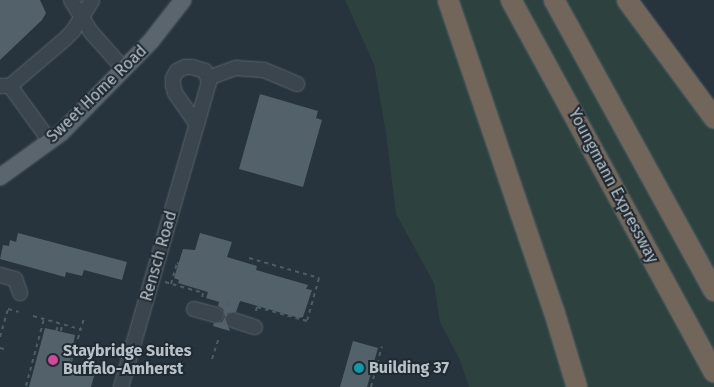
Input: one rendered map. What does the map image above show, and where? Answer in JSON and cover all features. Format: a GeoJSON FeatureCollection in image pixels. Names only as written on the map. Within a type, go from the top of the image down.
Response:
{"type":"FeatureCollection","features":[{"type":"Feature","properties":{"kind":"highway"},"geometry":{"type":"LineString","coordinates":[[448,0],[554,311],[577,387]]}},
{"type":"Feature","properties":{"kind":"highway","name":"Youngmann Expressway"},"geometry":{"type":"LineString","coordinates":[[511,0],[714,372]]}},
{"type":"Feature","properties":{"kind":"highway"},"geometry":{"type":"LineString","coordinates":[[554,0],[714,291]]}},
{"type":"Feature","properties":{"kind":"highway"},"geometry":{"type":"LineString","coordinates":[[627,0],[714,118]]}},
{"type":"Feature","properties":{"kind":"main road","name":"Sweet Home Road"},"geometry":{"type":"LineString","coordinates":[[0,177],[61,133],[150,42],[183,0]]}},
{"type":"Feature","properties":{"kind":"street"},"geometry":{"type":"LineString","coordinates":[[71,0],[91,32],[124,69]]}},
{"type":"Feature","properties":{"kind":"street"},"geometry":{"type":"LineString","coordinates":[[50,141],[5,86],[73,31],[92,0]]}},
{"type":"Feature","properties":{"kind":"street"},"geometry":{"type":"LineString","coordinates":[[197,124],[175,93],[174,78],[177,71],[192,67],[205,72],[208,78],[236,68],[264,70],[297,84]]}},
{"type":"Feature","properties":{"kind":"street","name":"Rensch Road"},"geometry":{"type":"LineString","coordinates":[[121,387],[197,124],[208,78]]}},
{"type":"Feature","properties":{"kind":"street"},"geometry":{"type":"LineString","coordinates":[[0,275],[15,279],[20,293]]}},
{"type":"Feature","properties":{"kind":"street"},"geometry":{"type":"LineString","coordinates":[[197,306],[216,315]]}},
{"type":"Feature","properties":{"kind":"street"},"geometry":{"type":"LineString","coordinates":[[233,320],[255,322]]}},
{"type":"Feature","properties":{"kind":"path"},"geometry":{"type":"LineString","coordinates":[[249,258],[319,278],[311,301],[307,321],[257,307],[255,322]]}},
{"type":"Feature","properties":{"kind":"path"},"geometry":{"type":"LineString","coordinates":[[171,284],[177,263],[179,264]]}},
{"type":"Feature","properties":{"kind":"path"},"geometry":{"type":"LineString","coordinates":[[165,282],[203,293],[197,306]]}},
{"type":"Feature","properties":{"kind":"path"},"geometry":{"type":"LineString","coordinates":[[306,302],[311,301]]}},
{"type":"Feature","properties":{"kind":"path"},"geometry":{"type":"LineString","coordinates":[[227,306],[228,302]]}},
{"type":"Feature","properties":{"kind":"path"},"geometry":{"type":"LineString","coordinates":[[0,337],[8,309],[19,312]]}},
{"type":"Feature","properties":{"kind":"path"},"geometry":{"type":"LineString","coordinates":[[33,316],[80,329]]}},
{"type":"Feature","properties":{"kind":"path"},"geometry":{"type":"LineString","coordinates":[[72,362],[84,318]]}},
{"type":"Feature","properties":{"kind":"path"},"geometry":{"type":"LineString","coordinates":[[26,386],[44,319]]}},
{"type":"Feature","properties":{"kind":"path"},"geometry":{"type":"LineString","coordinates":[[56,331],[59,323]]}},
{"type":"Feature","properties":{"kind":"path"},"geometry":{"type":"LineString","coordinates":[[61,331],[62,324]]}},
{"type":"Feature","properties":{"kind":"path"},"geometry":{"type":"LineString","coordinates":[[212,359],[218,340]]}},
{"type":"Feature","properties":{"kind":"path"},"geometry":{"type":"LineString","coordinates":[[371,387],[382,346]]}},
{"type":"Feature","properties":{"kind":"path"},"geometry":{"type":"LineString","coordinates":[[0,348],[8,350]]}},
{"type":"Feature","properties":{"kind":"green space"},"geometry":{"type":"Polygon","coordinates":[[[345,0],[627,0],[714,118],[714,387],[469,387],[460,360],[440,322],[434,283],[396,214],[386,133],[374,64],[345,0]]]}},
{"type":"Feature","properties":{"kind":"building"},"geometry":{"type":"Polygon","coordinates":[[[0,0],[40,0],[46,13],[42,20],[0,60],[0,0]]]}},
{"type":"Feature","properties":{"kind":"building"},"geometry":{"type":"Polygon","coordinates":[[[260,94],[318,111],[316,118],[322,120],[303,187],[239,169],[260,94]]]}},
{"type":"Feature","properties":{"kind":"building"},"geometry":{"type":"Polygon","coordinates":[[[18,233],[127,262],[122,280],[84,270],[82,276],[66,272],[65,277],[0,259],[3,245],[9,246],[10,240],[16,242],[18,233]]]}},
{"type":"Feature","properties":{"kind":"building"},"geometry":{"type":"Polygon","coordinates":[[[200,233],[232,242],[227,257],[257,266],[256,270],[308,285],[306,289],[312,290],[303,317],[299,318],[240,301],[236,312],[228,313],[225,318],[230,331],[213,326],[214,323],[222,322],[225,317],[223,309],[218,306],[219,302],[206,298],[208,292],[178,283],[179,280],[174,278],[183,249],[195,250],[200,233]]]}},
{"type":"Feature","properties":{"kind":"building","name":"Staybridge Suites Buffalo-Amherst"},"geometry":{"type":"Polygon","coordinates":[[[45,328],[75,335],[69,366],[95,373],[91,387],[29,387],[45,328]]]}},
{"type":"Feature","properties":{"kind":"building","name":"Building 37"},"geometry":{"type":"Polygon","coordinates":[[[353,341],[378,348],[367,387],[340,387],[353,341]]]}},
{"type":"Feature","properties":{"kind":"place","name":"Staybridge Suites Buffalo-Amherst"},"geometry":{"type":"Point","coordinates":[53,360]}},
{"type":"Feature","properties":{"kind":"place","name":"Building 37"},"geometry":{"type":"Point","coordinates":[359,368]}}]}
